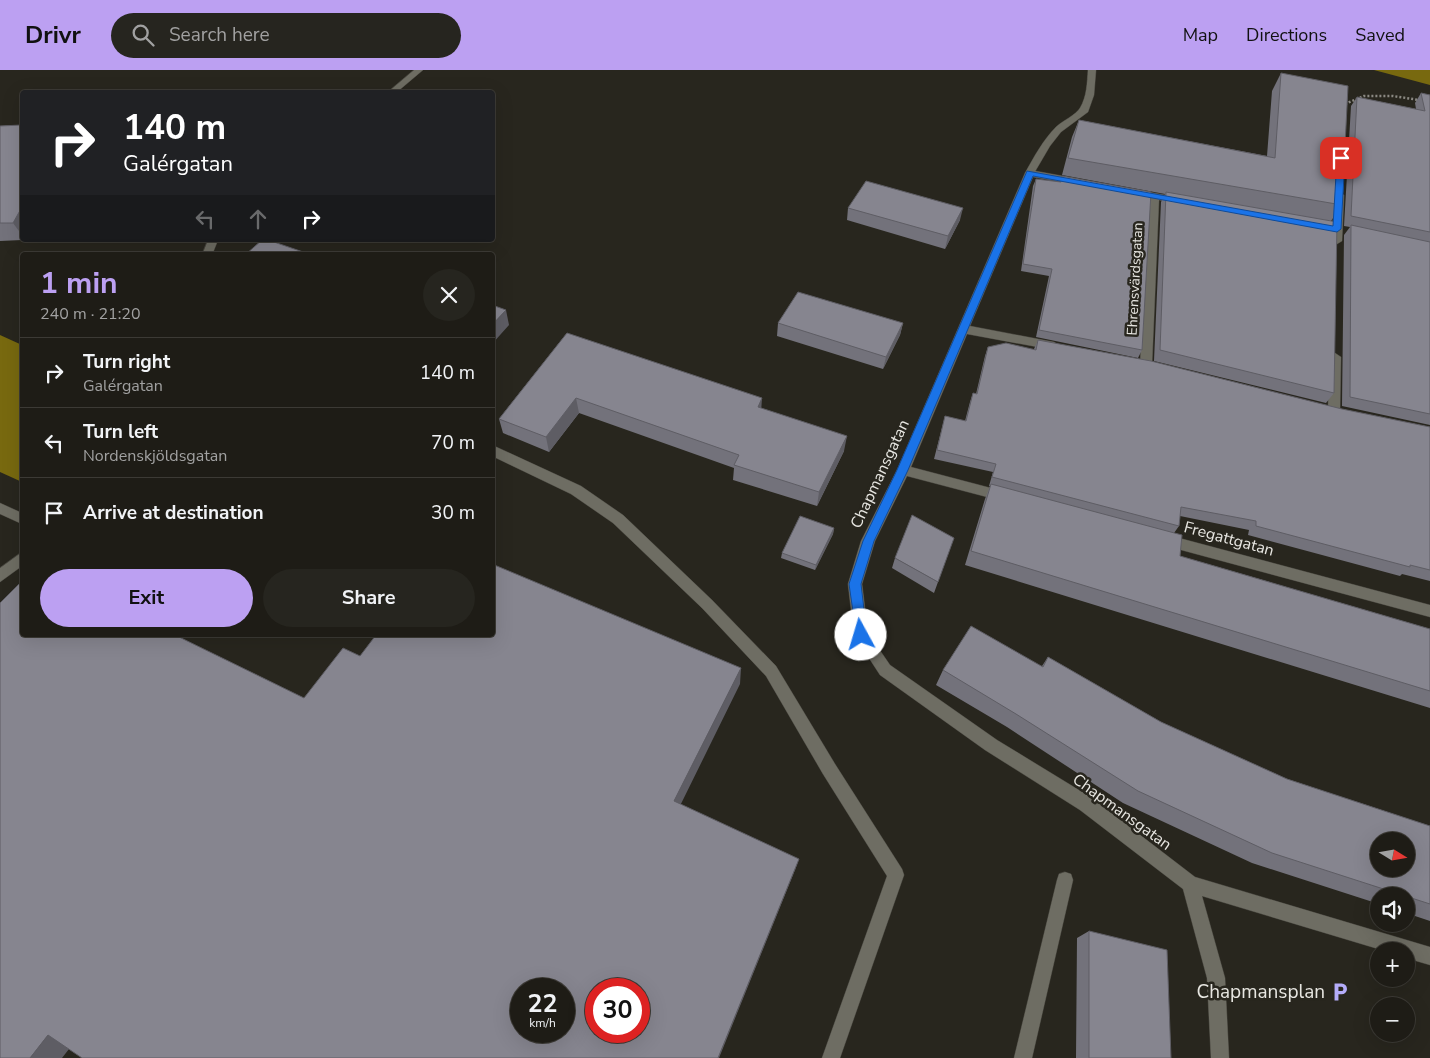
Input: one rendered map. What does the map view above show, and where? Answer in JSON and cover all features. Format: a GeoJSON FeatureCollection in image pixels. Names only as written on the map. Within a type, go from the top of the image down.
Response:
{"type":"FeatureCollection","features":[{"type":"Feature","properties":{"kind":"street"},"geometry":{"type":"LineString","coordinates":[[394,90],[419,70]]}},
{"type":"Feature","properties":{"kind":"street","name":"Chapmansgatan"},"geometry":{"type":"LineString","coordinates":[[1092,70],[1090,95],[1083,112],[1069,119],[1049,139],[1030,173],[903,470],[868,541],[855,584],[861,635],[885,670],[991,745],[1086,804],[1190,884]]}},
{"type":"Feature","properties":{"kind":"street"},"geometry":{"type":"LineString","coordinates":[[1030,173],[1087,183]]}},
{"type":"Feature","properties":{"kind":"street"},"geometry":{"type":"LineString","coordinates":[[1337,248],[1332,228],[1340,181]]}},
{"type":"Feature","properties":{"kind":"street"},"geometry":{"type":"LineString","coordinates":[[1125,190],[1192,203]]}},
{"type":"Feature","properties":{"kind":"street","name":"Ehrensvärdsgatan"},"geometry":{"type":"LineString","coordinates":[[1146,365],[1154,196]]}},
{"type":"Feature","properties":{"kind":"street"},"geometry":{"type":"LineString","coordinates":[[964,328],[1069,350]]}},
{"type":"Feature","properties":{"kind":"street"},"geometry":{"type":"LineString","coordinates":[[1334,411],[1335,344]]}},
{"type":"Feature","properties":{"kind":"street"},"geometry":{"type":"LineString","coordinates":[[495,451],[576,490],[618,520],[707,604],[771,672],[896,875],[831,1058]]}},
{"type":"Feature","properties":{"kind":"street"},"geometry":{"type":"LineString","coordinates":[[903,470],[1018,500]]}},
{"type":"Feature","properties":{"kind":"street","name":"Fregattgatan"},"geometry":{"type":"LineString","coordinates":[[1152,536],[1430,611]]}},
{"type":"Feature","properties":{"kind":"street"},"geometry":{"type":"LineString","coordinates":[[0,576],[20,560]]}},
{"type":"Feature","properties":{"kind":"street"},"geometry":{"type":"LineString","coordinates":[[1023,1058],[1065,880]]}},
{"type":"Feature","properties":{"kind":"street"},"geometry":{"type":"LineString","coordinates":[[1190,884],[1430,956]]}},
{"type":"Feature","properties":{"kind":"street"},"geometry":{"type":"LineString","coordinates":[[1190,884],[1216,978],[1220,1058]]}},
{"type":"Feature","properties":{"kind":"lane"},"geometry":{"type":"LineString","coordinates":[[0,508],[20,518]]}},
{"type":"Feature","properties":{"kind":"path"},"geometry":{"type":"LineString","coordinates":[[1344,104],[1364,96],[1393,96],[1421,100]]}},
{"type":"Feature","properties":{"kind":"shaded area"},"geometry":{"type":"Polygon","coordinates":[[[1374,70],[1430,70],[1430,85],[1374,70]]]}},
{"type":"Feature","properties":{"kind":"shaded area"},"geometry":{"type":"Polygon","coordinates":[[[0,335],[20,344],[20,481],[0,472],[0,335]]]}},
{"type":"Feature","properties":{"kind":"building"},"geometry":{"type":"Polygon","coordinates":[[[1281,73],[1348,86],[1342,205],[1068,158],[1079,120],[1275,158],[1281,73]]]}},
{"type":"Feature","properties":{"kind":"building"},"geometry":{"type":"Polygon","coordinates":[[[1421,93],[1430,95],[1430,232],[1351,216],[1357,97],[1425,111],[1421,93]]]}},
{"type":"Feature","properties":{"kind":"building"},"geometry":{"type":"Polygon","coordinates":[[[20,125],[20,211],[13,223],[0,223],[0,126],[20,125]]]}},
{"type":"Feature","properties":{"kind":"building"},"geometry":{"type":"Polygon","coordinates":[[[1062,176],[1151,192],[1142,350],[1039,330],[1052,269],[1023,264],[1036,179],[1061,182],[1062,176]]]}},
{"type":"Feature","properties":{"kind":"building"},"geometry":{"type":"Polygon","coordinates":[[[866,181],[963,208],[948,236],[848,208],[866,181]]]}},
{"type":"Feature","properties":{"kind":"building"},"geometry":{"type":"Polygon","coordinates":[[[1166,192],[1337,222],[1334,393],[1160,350],[1166,192]]]}},
{"type":"Feature","properties":{"kind":"building"},"geometry":{"type":"Polygon","coordinates":[[[1351,225],[1430,242],[1430,414],[1350,397],[1351,225]]]}},
{"type":"Feature","properties":{"kind":"building"},"geometry":{"type":"Polygon","coordinates":[[[260,242],[274,242],[303,252],[248,252],[260,242]]]}},
{"type":"Feature","properties":{"kind":"building"},"geometry":{"type":"Polygon","coordinates":[[[798,292],[903,323],[886,357],[778,323],[798,292]]]}},
{"type":"Feature","properties":{"kind":"building"},"geometry":{"type":"Polygon","coordinates":[[[495,306],[506,310],[495,322],[495,306]]]}},
{"type":"Feature","properties":{"kind":"building"},"geometry":{"type":"Polygon","coordinates":[[[567,333],[762,398],[758,407],[847,436],[819,492],[734,465],[739,455],[576,398],[546,437],[499,419],[567,333]]]}},
{"type":"Feature","properties":{"kind":"building"},"geometry":{"type":"Polygon","coordinates":[[[1038,340],[1151,361],[1342,409],[1430,427],[1430,570],[1410,565],[1410,567],[1256,526],[1256,521],[1181,507],[1179,526],[992,477],[996,464],[937,450],[945,416],[966,421],[973,393],[977,394],[988,347],[1006,343],[1036,350],[1038,340]]]}},
{"type":"Feature","properties":{"kind":"building"},"geometry":{"type":"Polygon","coordinates":[[[991,484],[1182,535],[1180,556],[1430,629],[1430,691],[971,551],[991,484]]]}},
{"type":"Feature","properties":{"kind":"building"},"geometry":{"type":"Polygon","coordinates":[[[912,515],[954,538],[938,582],[895,558],[912,515]]]}},
{"type":"Feature","properties":{"kind":"building"},"geometry":{"type":"Polygon","coordinates":[[[800,516],[834,528],[816,565],[782,553],[800,516]]]}},
{"type":"Feature","properties":{"kind":"building"},"geometry":{"type":"Polygon","coordinates":[[[495,565],[741,668],[674,801],[799,859],[718,1058],[82,1058],[48,1035],[30,1058],[0,1058],[0,603],[20,583],[20,637],[179,637],[304,698],[343,648],[360,656],[374,637],[495,637],[495,565]]]}},
{"type":"Feature","properties":{"kind":"building"},"geometry":{"type":"Polygon","coordinates":[[[971,626],[1043,667],[1048,657],[1161,722],[1287,779],[1430,826],[1430,904],[1415,899],[1415,887],[1377,887],[1272,853],[1138,791],[943,670],[971,626]]]}},
{"type":"Feature","properties":{"kind":"building"},"geometry":{"type":"Polygon","coordinates":[[[1089,931],[1167,950],[1171,1058],[1089,1058],[1089,931]]]}},
{"type":"Feature","properties":{"kind":"place","name":"Chapmansplan"},"geometry":{"type":"Point","coordinates":[1340,992]}},
{"type":"Feature","properties":{"kind":"route"},"geometry":{"type":"LineString","coordinates":[[861,635],[855,584],[868,541],[903,470],[1030,173],[1337,229],[1341,158]]}}]}
